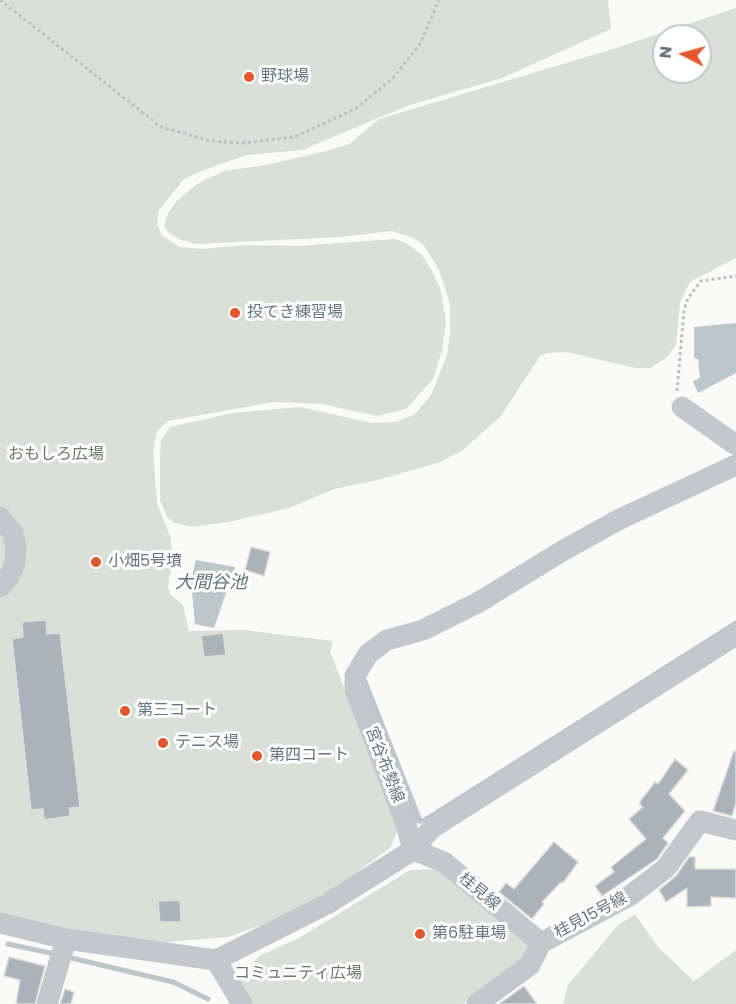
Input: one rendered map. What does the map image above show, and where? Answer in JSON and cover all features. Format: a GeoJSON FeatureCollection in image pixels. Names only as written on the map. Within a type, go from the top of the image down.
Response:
{"type":"FeatureCollection","features":[{"type":"Feature","properties":{"kind":"street"},"geometry":{"type":"LineString","coordinates":[[682,407],[736,445]]}},
{"type":"Feature","properties":{"kind":"street","name":"宮谷布勢線"},"geometry":{"type":"LineString","coordinates":[[413,850],[405,821],[355,689],[355,676],[368,654],[387,640],[423,630],[479,602],[618,520],[736,465]]}},
{"type":"Feature","properties":{"kind":"street"},"geometry":{"type":"LineString","coordinates":[[0,517],[13,533],[16,548],[15,563],[9,577],[0,587]]}},
{"type":"Feature","properties":{"kind":"street"},"geometry":{"type":"LineString","coordinates":[[0,923],[66,939],[216,960],[327,904],[413,850],[432,828],[736,635]]}},
{"type":"Feature","properties":{"kind":"street","name":"桂見15号線"},"geometry":{"type":"LineString","coordinates":[[477,1004],[530,965],[541,943],[631,895],[666,868],[700,821],[735,831]]}},
{"type":"Feature","properties":{"kind":"street","name":"桂見線"},"geometry":{"type":"LineString","coordinates":[[413,850],[444,862],[541,943]]}},
{"type":"Feature","properties":{"kind":"street"},"geometry":{"type":"LineString","coordinates":[[47,1004],[66,939]]}},
{"type":"Feature","properties":{"kind":"street"},"geometry":{"type":"LineString","coordinates":[[216,960],[242,1004]]}},
{"type":"Feature","properties":{"kind":"path"},"geometry":{"type":"LineString","coordinates":[[0,0],[160,127],[211,141],[244,143],[294,137],[356,109],[392,80],[420,44],[439,0]]}},
{"type":"Feature","properties":{"kind":"path"},"geometry":{"type":"LineString","coordinates":[[682,407],[677,394],[684,310],[688,298],[700,281],[736,276]]}},
{"type":"Feature","properties":{"kind":"green space","name":"おもしろ広場"},"geometry":{"type":"Polygon","coordinates":[[[0,0],[608,0],[611,29],[502,78],[407,106],[302,150],[247,155],[204,170],[184,179],[159,210],[157,224],[162,236],[180,247],[202,249],[246,245],[297,246],[395,239],[406,243],[422,255],[432,271],[440,288],[446,321],[442,351],[433,379],[406,409],[377,416],[322,404],[274,402],[168,421],[157,431],[153,450],[157,503],[170,536],[173,557],[168,587],[170,594],[183,605],[189,631],[244,630],[333,641],[330,651],[398,830],[390,848],[340,885],[277,919],[229,937],[153,943],[85,933],[0,913],[0,0]]]}},
{"type":"Feature","properties":{"kind":"green space"},"geometry":{"type":"Polygon","coordinates":[[[736,8],[736,258],[690,282],[680,302],[676,345],[666,358],[650,368],[635,368],[567,352],[547,353],[540,356],[501,416],[464,449],[441,462],[374,481],[334,489],[289,508],[229,522],[192,527],[174,523],[167,517],[160,500],[161,440],[170,427],[232,413],[300,407],[372,423],[396,422],[415,414],[431,395],[447,355],[450,304],[439,270],[423,244],[392,231],[341,237],[196,244],[179,239],[168,232],[164,226],[168,213],[177,201],[197,184],[224,171],[266,165],[349,144],[379,119],[652,36],[652,84],[712,84],[712,24],[688,24],[736,8]]]}},
{"type":"Feature","properties":{"kind":"green space","name":"コミュニティ広場"},"geometry":{"type":"Polygon","coordinates":[[[443,869],[529,945],[524,962],[463,1004],[253,1004],[240,985],[241,977],[259,956],[299,938],[410,870],[443,869]]]}},
{"type":"Feature","properties":{"kind":"green space"},"geometry":{"type":"Polygon","coordinates":[[[635,914],[658,947],[694,981],[736,950],[736,1004],[563,1004],[568,985],[618,925],[635,914]]]}},
{"type":"Feature","properties":{"kind":"water"},"geometry":{"type":"Polygon","coordinates":[[[736,323],[736,373],[698,393],[693,381],[700,378],[698,359],[694,358],[694,327],[736,323]]]}},
{"type":"Feature","properties":{"kind":"water","name":"大間谷池"},"geometry":{"type":"Polygon","coordinates":[[[196,560],[235,567],[214,628],[195,624],[191,581],[196,560]]]}},
{"type":"Feature","properties":{"kind":"water"},"geometry":{"type":"Polygon","coordinates":[[[736,620],[736,624],[420,824],[414,822],[361,684],[365,675],[422,819],[736,620]]]}},
{"type":"Feature","properties":{"kind":"building"},"geometry":{"type":"Polygon","coordinates":[[[251,547],[270,552],[264,576],[245,570],[251,547]]]}},
{"type":"Feature","properties":{"kind":"building"},"geometry":{"type":"Polygon","coordinates":[[[46,620],[47,634],[60,633],[80,807],[69,808],[70,816],[44,820],[43,809],[31,810],[12,639],[23,637],[22,622],[46,620]]]}},
{"type":"Feature","properties":{"kind":"building"},"geometry":{"type":"Polygon","coordinates":[[[223,633],[226,655],[204,657],[201,636],[223,633]]]}},
{"type":"Feature","properties":{"kind":"building"},"geometry":{"type":"Polygon","coordinates":[[[734,751],[736,751],[736,803],[732,816],[713,811],[734,751]]]}},
{"type":"Feature","properties":{"kind":"building"},"geometry":{"type":"Polygon","coordinates":[[[675,759],[688,770],[669,794],[685,811],[663,838],[668,843],[657,859],[602,896],[595,886],[614,872],[611,867],[646,839],[629,819],[643,807],[639,803],[655,782],[658,784],[675,759]]]}},
{"type":"Feature","properties":{"kind":"building"},"geometry":{"type":"Polygon","coordinates":[[[554,842],[578,862],[563,883],[561,882],[542,902],[544,904],[532,919],[499,892],[506,883],[514,889],[554,842]]]}},
{"type":"Feature","properties":{"kind":"building"},"geometry":{"type":"Polygon","coordinates":[[[689,857],[695,857],[695,869],[736,869],[736,898],[711,897],[711,906],[687,907],[687,888],[666,902],[659,890],[676,876],[689,857]]]}},
{"type":"Feature","properties":{"kind":"building"},"geometry":{"type":"Polygon","coordinates":[[[180,900],[181,922],[160,922],[158,901],[180,900]]]}},
{"type":"Feature","properties":{"kind":"building"},"geometry":{"type":"Polygon","coordinates":[[[9,957],[45,966],[35,1004],[16,1004],[20,980],[4,976],[9,957]]]}},
{"type":"Feature","properties":{"kind":"building"},"geometry":{"type":"Polygon","coordinates":[[[524,986],[537,1004],[499,1004],[524,986]]]}},
{"type":"Feature","properties":{"kind":"building"},"geometry":{"type":"Polygon","coordinates":[[[65,989],[74,992],[71,1004],[60,1004],[65,989]]]}},
{"type":"Feature","properties":{"kind":"waterway"},"geometry":{"type":"LineString","coordinates":[[8,944],[55,954]]}},
{"type":"Feature","properties":{"kind":"waterway"},"geometry":{"type":"LineString","coordinates":[[67,957],[173,982],[208,999]]}},
{"type":"Feature","properties":{"kind":"place","name":"野球場"},"geometry":{"type":"Point","coordinates":[249,77]}},
{"type":"Feature","properties":{"kind":"place","name":"投てき練習場"},"geometry":{"type":"Point","coordinates":[235,313]}},
{"type":"Feature","properties":{"kind":"place","name":"小畑5号墳"},"geometry":{"type":"Point","coordinates":[96,562]}},
{"type":"Feature","properties":{"kind":"place","name":"第三コート"},"geometry":{"type":"Point","coordinates":[125,711]}},
{"type":"Feature","properties":{"kind":"place","name":"テニス場"},"geometry":{"type":"Point","coordinates":[163,743]}},
{"type":"Feature","properties":{"kind":"place","name":"第四コート"},"geometry":{"type":"Point","coordinates":[257,756]}},
{"type":"Feature","properties":{"kind":"place","name":"第6駐車場"},"geometry":{"type":"Point","coordinates":[420,934]}}]}
